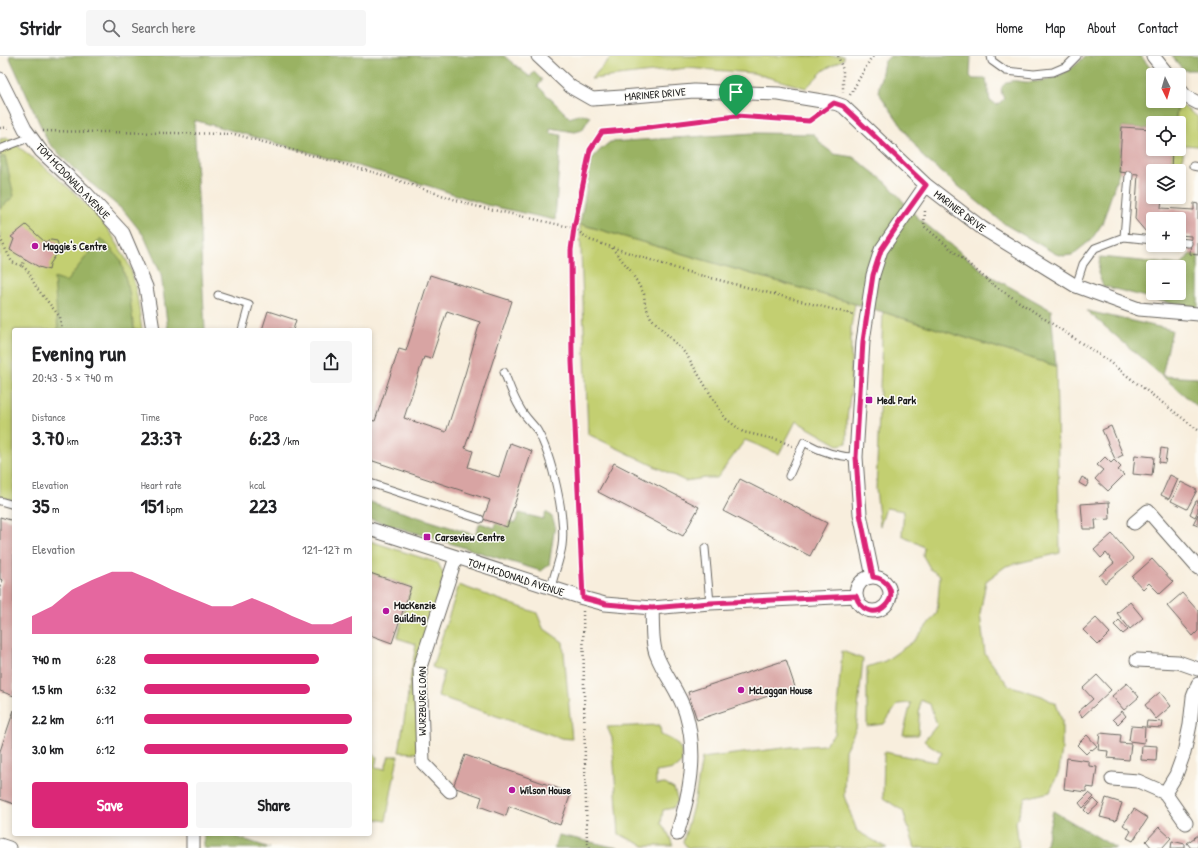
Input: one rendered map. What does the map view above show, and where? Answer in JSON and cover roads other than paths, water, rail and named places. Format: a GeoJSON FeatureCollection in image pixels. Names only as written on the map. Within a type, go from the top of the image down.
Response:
{"type":"FeatureCollection","features":[{"type":"Feature","properties":{"kind":"street","name":"MARINER DRIVE"},"geometry":{"type":"LineString","coordinates":[[538,56],[571,87],[592,99],[694,91],[779,94],[839,104],[926,185],[982,228],[1076,286],[1139,309],[1198,314]]}},
{"type":"Feature","properties":{"kind":"street"},"geometry":{"type":"LineString","coordinates":[[1153,56],[1162,68]]}},
{"type":"Feature","properties":{"kind":"street","name":"TOM MCDONALD AVENUE"},"geometry":{"type":"LineString","coordinates":[[0,79],[29,134],[41,151],[85,192],[123,233],[146,287],[153,328]]}},
{"type":"Feature","properties":{"kind":"street"},"geometry":{"type":"LineString","coordinates":[[1186,97],[1198,103]]}},
{"type":"Feature","properties":{"kind":"street"},"geometry":{"type":"LineString","coordinates":[[873,577],[860,514],[856,457],[863,341],[866,318],[873,275],[881,250],[926,185]]}},
{"type":"Feature","properties":{"kind":"street"},"geometry":{"type":"LineString","coordinates":[[1134,523],[1148,511],[1198,568]]}},
{"type":"Feature","properties":{"kind":"street","name":"TOM MCDONALD AVENUE"},"geometry":{"type":"LineString","coordinates":[[372,530],[551,588],[606,604],[652,608],[710,603],[856,596]]}},
{"type":"Feature","properties":{"kind":"street","name":"WURZBURG LOAN"},"geometry":{"type":"LineString","coordinates":[[450,791],[423,764],[420,667],[456,557]]}},
{"type":"Feature","properties":{"kind":"street"},"geometry":{"type":"LineString","coordinates":[[873,577],[878,577],[884,580],[890,590],[889,602],[885,607],[874,611],[863,608],[856,596],[856,590],[860,583],[873,577]]}},
{"type":"Feature","properties":{"kind":"street"},"geometry":{"type":"LineString","coordinates":[[652,608],[656,655],[675,689],[686,713],[692,749],[692,768],[689,792],[677,834]]}},
{"type":"Feature","properties":{"kind":"street"},"geometry":{"type":"LineString","coordinates":[[1137,660],[1178,662],[1198,669]]}},
{"type":"Feature","properties":{"kind":"street"},"geometry":{"type":"LineString","coordinates":[[1165,793],[1176,775],[1184,753],[1190,725],[1193,697],[1198,684]]}},
{"type":"Feature","properties":{"kind":"street"},"geometry":{"type":"LineString","coordinates":[[1112,779],[1138,781],[1165,793],[1186,823]]}},
{"type":"Feature","properties":{"kind":"street"},"geometry":{"type":"LineString","coordinates":[[193,836],[193,848]]}},
{"type":"Feature","properties":{"kind":"street"},"geometry":{"type":"LineString","coordinates":[[0,845],[9,848]]}},
{"type":"Feature","properties":{"kind":"lane"},"geometry":{"type":"LineString","coordinates":[[991,56],[992,61],[1006,71],[1034,74],[1053,72],[1067,66],[1077,56]]}},
{"type":"Feature","properties":{"kind":"lane"},"geometry":{"type":"LineString","coordinates":[[0,149],[29,134]]}},
{"type":"Feature","properties":{"kind":"lane"},"geometry":{"type":"LineString","coordinates":[[1124,237],[1129,176]]}},
{"type":"Feature","properties":{"kind":"lane"},"geometry":{"type":"LineString","coordinates":[[1076,286],[1083,264],[1095,248],[1124,237],[1146,239]]}},
{"type":"Feature","properties":{"kind":"lane"},"geometry":{"type":"LineString","coordinates":[[218,295],[249,305],[243,328]]}},
{"type":"Feature","properties":{"kind":"lane"},"geometry":{"type":"LineString","coordinates":[[504,372],[520,409],[536,430],[545,447],[557,492],[562,526],[562,546],[551,588]]}},
{"type":"Feature","properties":{"kind":"lane"},"geometry":{"type":"LineString","coordinates":[[789,476],[804,442],[819,450],[845,457],[856,457]]}},
{"type":"Feature","properties":{"kind":"lane"},"geometry":{"type":"LineString","coordinates":[[372,484],[480,519]]}},
{"type":"Feature","properties":{"kind":"lane"},"geometry":{"type":"LineString","coordinates":[[0,501],[12,504]]}},
{"type":"Feature","properties":{"kind":"lane"},"geometry":{"type":"LineString","coordinates":[[705,548],[710,603]]}},
{"type":"Feature","properties":{"kind":"place","name":"Maggie's Centre"},"geometry":{"type":"Point","coordinates":[35,246]}},
{"type":"Feature","properties":{"kind":"place","name":"Medl Park"},"geometry":{"type":"Point","coordinates":[869,400]}},
{"type":"Feature","properties":{"kind":"place","name":"Carseview Centre"},"geometry":{"type":"Point","coordinates":[427,537]}},
{"type":"Feature","properties":{"kind":"place","name":"MacKenzie Building"},"geometry":{"type":"Point","coordinates":[386,611]}},
{"type":"Feature","properties":{"kind":"place","name":"McLaggan House"},"geometry":{"type":"Point","coordinates":[741,690]}},
{"type":"Feature","properties":{"kind":"place","name":"Wilson House"},"geometry":{"type":"Point","coordinates":[512,790]}}]}
